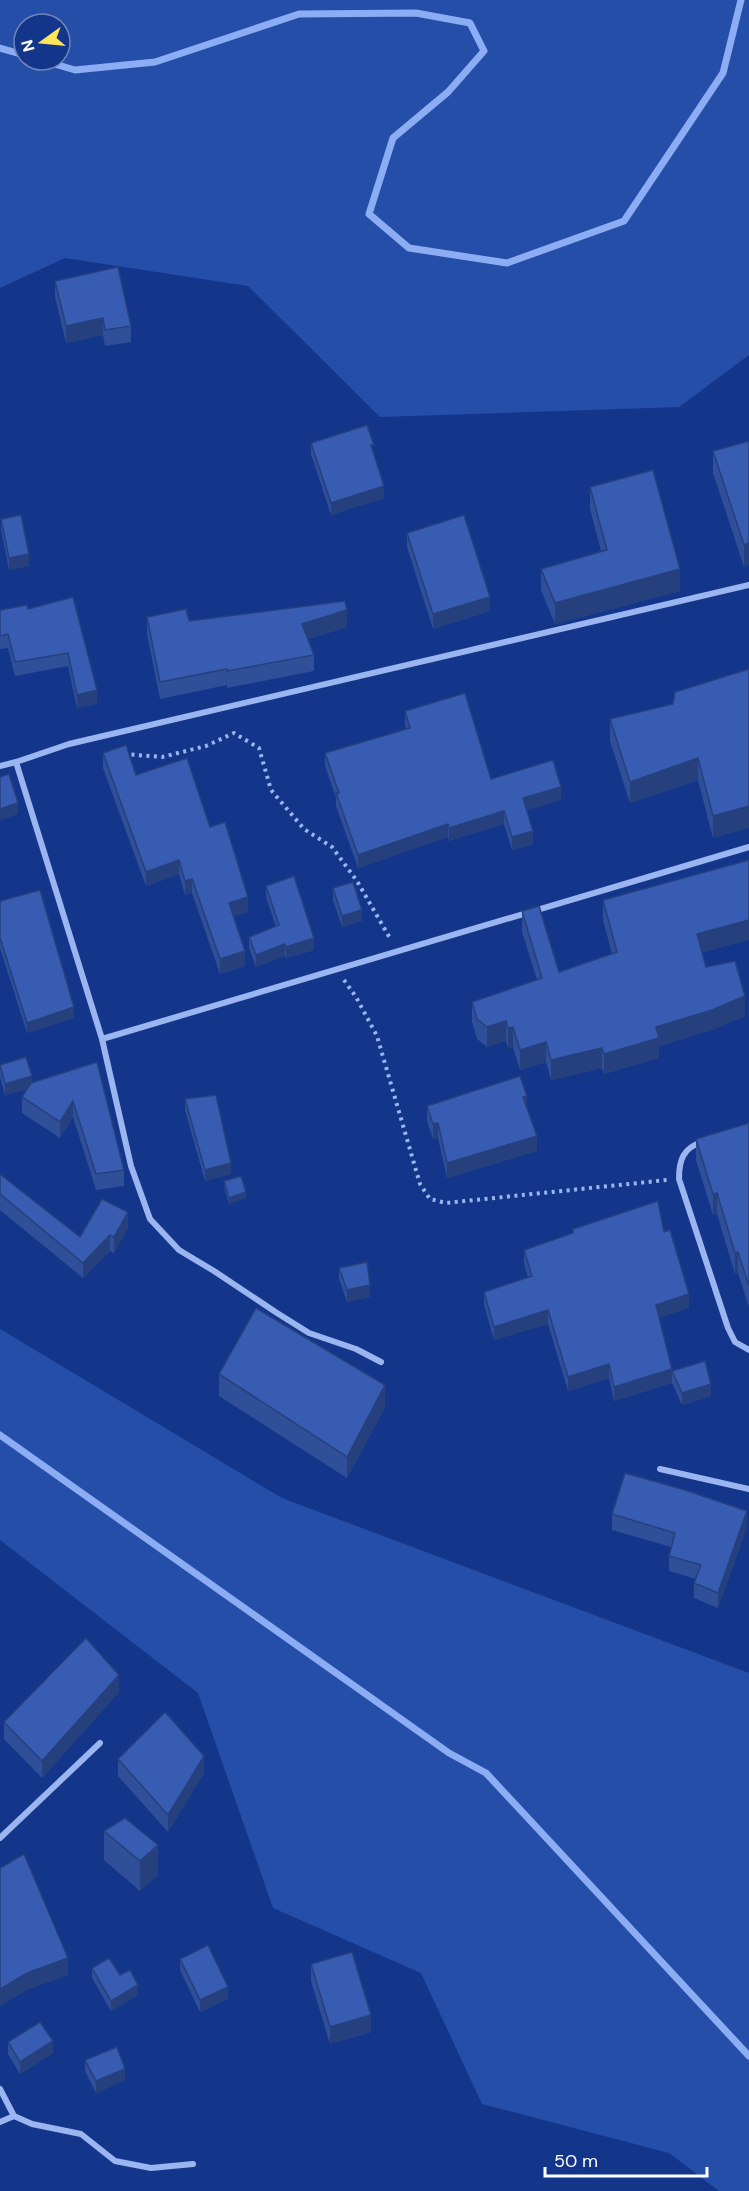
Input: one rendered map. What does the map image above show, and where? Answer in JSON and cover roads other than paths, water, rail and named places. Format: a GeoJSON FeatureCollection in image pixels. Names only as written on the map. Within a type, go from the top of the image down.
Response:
{"type":"FeatureCollection","features":[{"type":"Feature","properties":{"kind":"street"},"geometry":{"type":"LineString","coordinates":[[0,766],[69,744],[749,585]]}},
{"type":"Feature","properties":{"kind":"street"},"geometry":{"type":"LineString","coordinates":[[16,762],[102,1039],[131,1166],[150,1219],[178,1250],[214,1270],[309,1333],[381,1362]]}},
{"type":"Feature","properties":{"kind":"street"},"geometry":{"type":"LineString","coordinates":[[102,1039],[749,847]]}},
{"type":"Feature","properties":{"kind":"street"},"geometry":{"type":"LineString","coordinates":[[710,1139],[691,1145],[679,1165],[679,1179],[728,1328],[735,1342],[749,1350]]}},
{"type":"Feature","properties":{"kind":"street"},"geometry":{"type":"LineString","coordinates":[[660,1469],[749,1489]]}},
{"type":"Feature","properties":{"kind":"street"},"geometry":{"type":"LineString","coordinates":[[0,1838],[100,1743]]}},
{"type":"Feature","properties":{"kind":"street"},"geometry":{"type":"LineString","coordinates":[[0,2089],[14,2116],[32,2124],[81,2134],[115,2161],[129,2166],[151,2168],[194,2164]]}},
{"type":"Feature","properties":{"kind":"street"},"geometry":{"type":"LineString","coordinates":[[0,2122],[14,2116]]}},
{"type":"Feature","properties":{"kind":"waterway"},"geometry":{"type":"LineString","coordinates":[[72,69],[155,62],[299,14],[416,13],[470,23],[484,51],[448,92],[393,138],[369,214],[409,248],[507,263],[624,221],[723,73],[741,0]]}},
{"type":"Feature","properties":{"kind":"waterway"},"geometry":{"type":"LineString","coordinates":[[0,48],[12,52]]}},
{"type":"Feature","properties":{"kind":"waterway"},"geometry":{"type":"LineString","coordinates":[[0,1435],[449,1753],[486,1773],[749,2056]]}}]}
